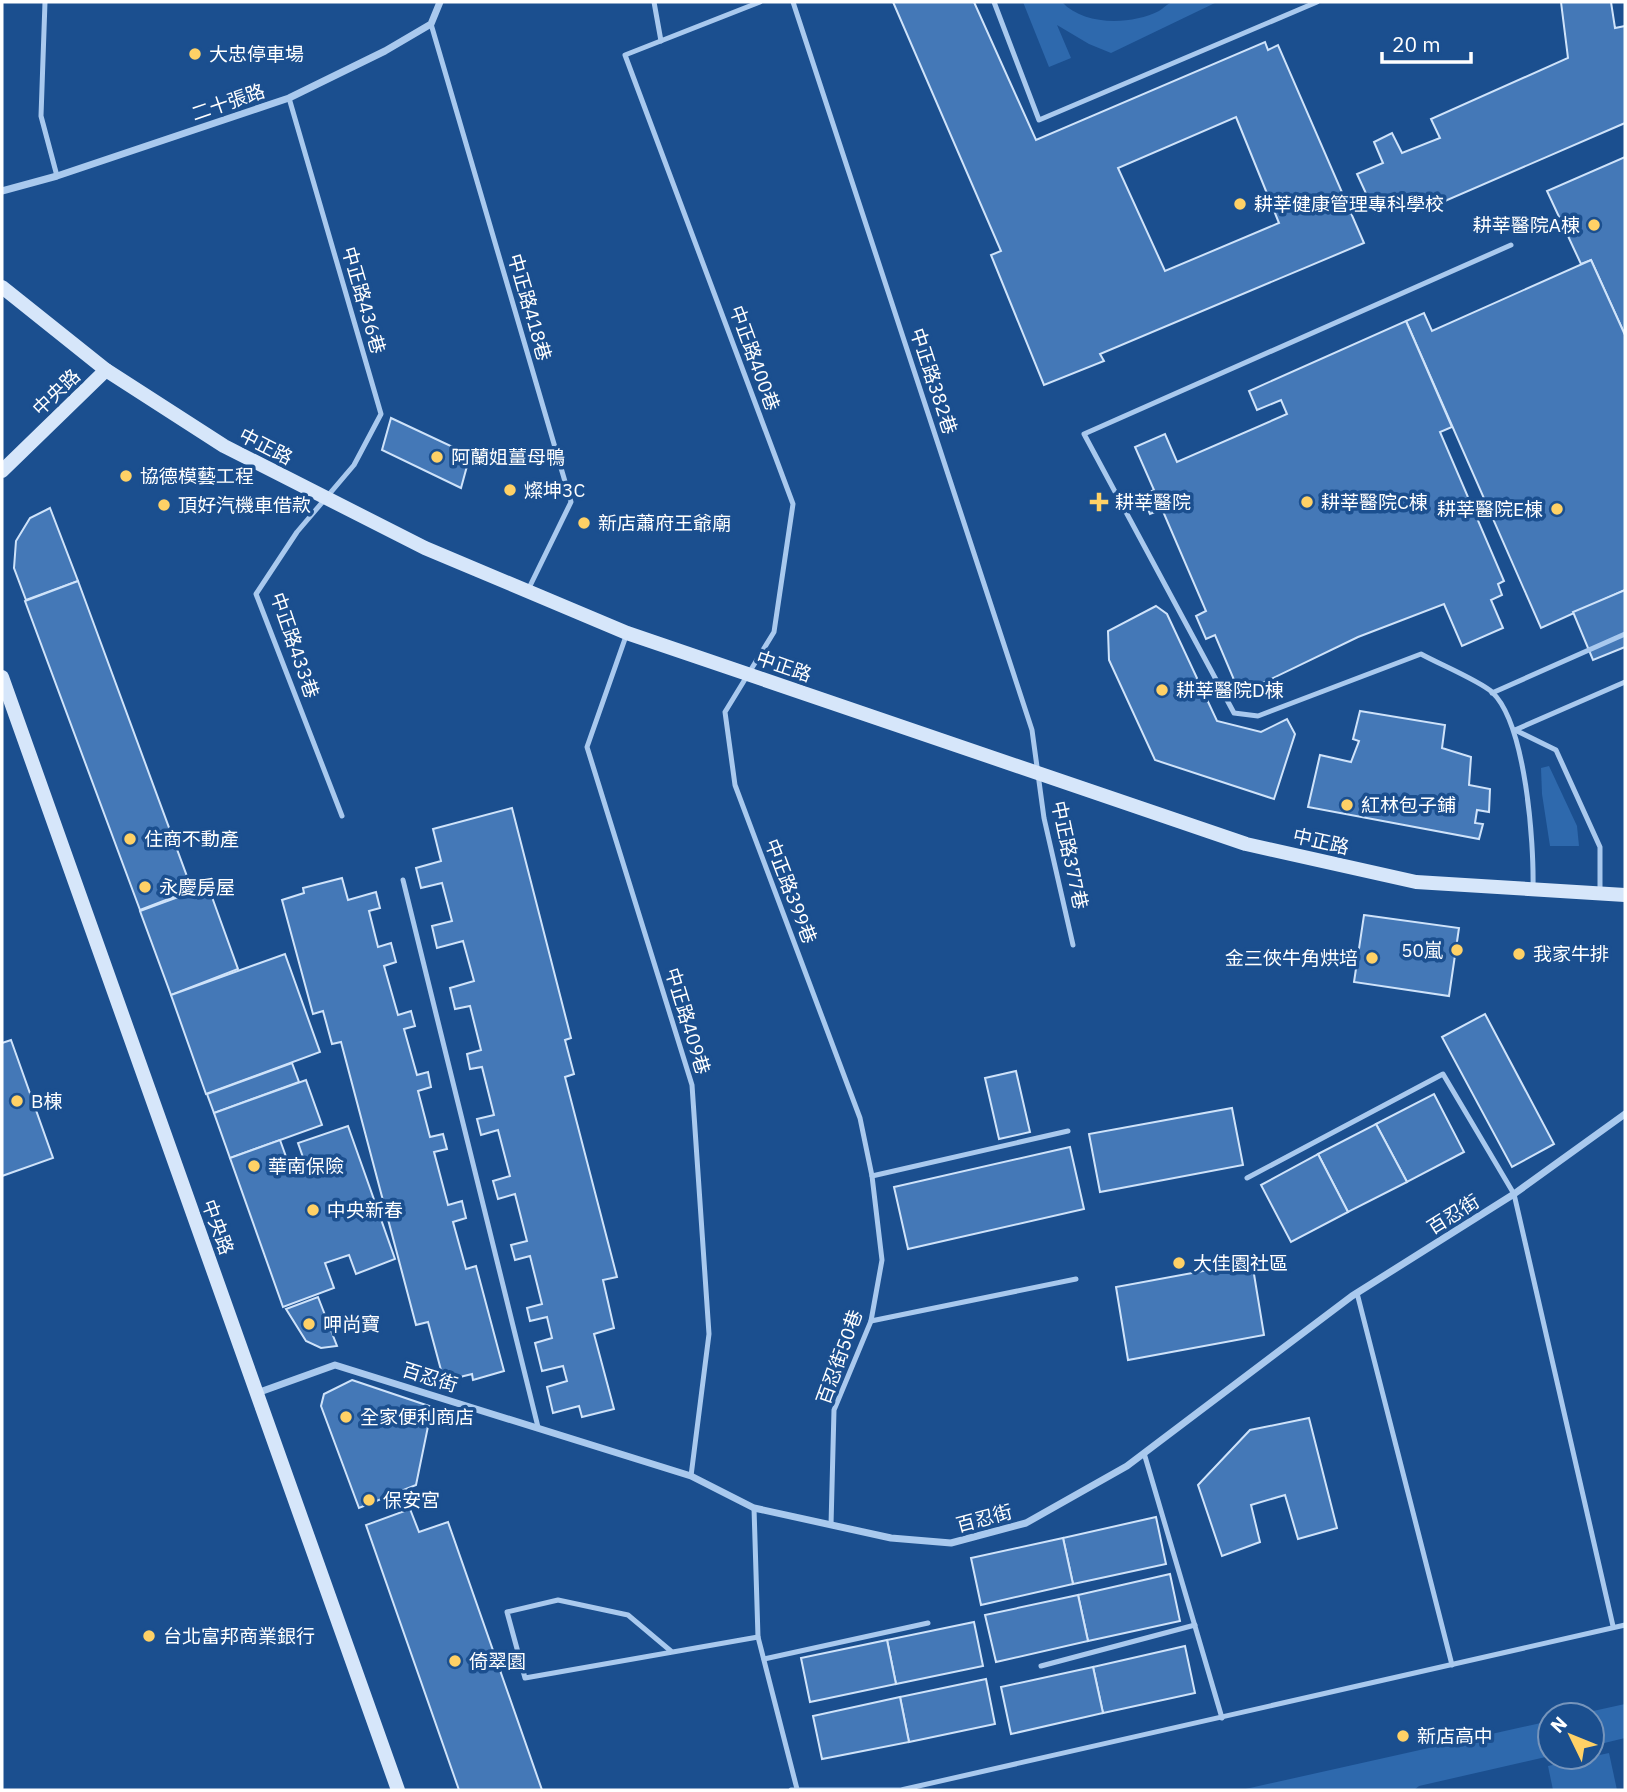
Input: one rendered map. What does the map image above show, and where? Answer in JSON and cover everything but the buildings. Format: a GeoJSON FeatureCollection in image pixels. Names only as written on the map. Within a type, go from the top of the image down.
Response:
{"type":"FeatureCollection","features":[{"type":"Feature","properties":{"kind":"street"},"geometry":{"type":"LineString","coordinates":[[431,24],[439,2]]}},
{"type":"Feature","properties":{"kind":"street","name":"二十張路"},"geometry":{"type":"LineString","coordinates":[[2,191],[57,176],[289,98],[385,51],[431,24]]}},
{"type":"Feature","properties":{"kind":"street","name":"中正路"},"geometry":{"type":"LineString","coordinates":[[2,287],[106,370],[223,446],[425,548],[526,593],[627,633],[1247,844],[1416,882],[1625,895]]}},
{"type":"Feature","properties":{"kind":"street","name":"中央路"},"geometry":{"type":"LineString","coordinates":[[2,471],[106,370]]}},
{"type":"Feature","properties":{"kind":"street","name":"中央路"},"geometry":{"type":"LineString","coordinates":[[2,677],[398,1790]]}},
{"type":"Feature","properties":{"kind":"street","name":"百忍街"},"geometry":{"type":"LineString","coordinates":[[257,1393],[335,1365],[691,1476],[754,1507],[891,1538],[951,1543],[1026,1523],[1144,1454],[1357,1293],[1514,1194],[1625,1114]]}},
{"type":"Feature","properties":{"kind":"lane"},"geometry":{"type":"LineString","coordinates":[[45,2],[41,116],[57,176]]}},
{"type":"Feature","properties":{"kind":"lane"},"geometry":{"type":"LineString","coordinates":[[654,2],[661,41],[760,2]]}},
{"type":"Feature","properties":{"kind":"lane","name":"中正路382巷"},"geometry":{"type":"LineString","coordinates":[[793,2],[1031,730],[1037,772]]}},
{"type":"Feature","properties":{"kind":"lane"},"geometry":{"type":"LineString","coordinates":[[994,2],[1039,120],[1317,2]]}},
{"type":"Feature","properties":{"kind":"lane","name":"中正路418巷"},"geometry":{"type":"LineString","coordinates":[[431,24],[571,502],[526,593]]}},
{"type":"Feature","properties":{"kind":"lane","name":"中正路400巷"},"geometry":{"type":"LineString","coordinates":[[661,41],[625,55],[793,504],[774,632],[748,674]]}},
{"type":"Feature","properties":{"kind":"lane","name":"中正路436巷"},"geometry":{"type":"LineString","coordinates":[[289,98],[381,414],[354,465],[326,498]]}},
{"type":"Feature","properties":{"kind":"lane"},"geometry":{"type":"LineString","coordinates":[[1511,245],[1084,434],[1234,713],[1258,716],[1421,654],[1492,692],[1515,730],[1534,845],[1533,889]]}},
{"type":"Feature","properties":{"kind":"lane","name":"中正路433巷"},"geometry":{"type":"LineString","coordinates":[[326,498],[297,532],[256,594],[342,816]]}},
{"type":"Feature","properties":{"kind":"lane","name":"中正路409巷"},"geometry":{"type":"LineString","coordinates":[[627,633],[587,747],[692,1085],[709,1334],[691,1476]]}},
{"type":"Feature","properties":{"kind":"lane"},"geometry":{"type":"LineString","coordinates":[[1492,692],[1625,634]]}},
{"type":"Feature","properties":{"kind":"lane","name":"中正路399巷"},"geometry":{"type":"LineString","coordinates":[[748,674],[725,712],[735,785],[860,1118]]}},
{"type":"Feature","properties":{"kind":"lane"},"geometry":{"type":"LineString","coordinates":[[1515,730],[1625,682]]}},
{"type":"Feature","properties":{"kind":"lane"},"geometry":{"type":"LineString","coordinates":[[1515,730],[1556,750],[1600,847],[1600,894]]}},
{"type":"Feature","properties":{"kind":"lane","name":"中正路377巷"},"geometry":{"type":"LineString","coordinates":[[1037,772],[1044,818],[1073,945]]}},
{"type":"Feature","properties":{"kind":"lane"},"geometry":{"type":"LineString","coordinates":[[403,880],[538,1427]]}},
{"type":"Feature","properties":{"kind":"lane"},"geometry":{"type":"LineString","coordinates":[[1247,1178],[1443,1074],[1514,1194],[1613,1626]]}},
{"type":"Feature","properties":{"kind":"lane","name":"百忍街50巷"},"geometry":{"type":"LineString","coordinates":[[831,1525],[834,1410],[871,1321],[882,1260],[872,1176],[860,1118]]}},
{"type":"Feature","properties":{"kind":"lane"},"geometry":{"type":"LineString","coordinates":[[872,1176],[1068,1131]]}},
{"type":"Feature","properties":{"kind":"lane"},"geometry":{"type":"LineString","coordinates":[[871,1321],[1076,1279]]}},
{"type":"Feature","properties":{"kind":"lane"},"geometry":{"type":"LineString","coordinates":[[1357,1293],[1452,1665]]}},
{"type":"Feature","properties":{"kind":"lane"},"geometry":{"type":"LineString","coordinates":[[1144,1454],[1222,1717]]}},
{"type":"Feature","properties":{"kind":"lane"},"geometry":{"type":"LineString","coordinates":[[754,1507],[758,1637],[794,1790],[901,1790],[1625,1625]]}},
{"type":"Feature","properties":{"kind":"lane"},"geometry":{"type":"LineString","coordinates":[[672,1653],[628,1615],[558,1600],[507,1612],[525,1678],[672,1653],[758,1637]]}},
{"type":"Feature","properties":{"kind":"lane"},"geometry":{"type":"LineString","coordinates":[[764,1659],[928,1623]]}},
{"type":"Feature","properties":{"kind":"lane"},"geometry":{"type":"LineString","coordinates":[[1041,1666],[1195,1625]]}},
{"type":"Feature","properties":{"kind":"shaded area"},"geometry":{"type":"Polygon","coordinates":[[[1023,2],[1062,2],[1083,16],[1122,21],[1148,16],[1173,2],[1217,2],[1111,53],[1089,44],[1057,25],[1071,58],[1049,67],[1023,2]]]}},
{"type":"Feature","properties":{"kind":"shaded area"},"geometry":{"type":"Polygon","coordinates":[[[1549,766],[1577,826],[1579,846],[1550,846],[1541,768],[1549,766]]]}},
{"type":"Feature","properties":{"kind":"shaded area"},"geometry":{"type":"Polygon","coordinates":[[[1625,1704],[1625,1738],[1606,1743],[1606,1708],[1625,1704]]]}},
{"type":"Feature","properties":{"kind":"shaded area"},"geometry":{"type":"Polygon","coordinates":[[[1536,1724],[1536,1759],[1419,1786],[1414,1790],[1241,1790],[1536,1724]]]}},
{"type":"Feature","properties":{"kind":"shaded area"},"geometry":{"type":"Polygon","coordinates":[[[1609,1753],[1617,1790],[1553,1790],[1549,1771],[1606,1771],[1606,1754],[1609,1753]]]}},
{"type":"Feature","properties":{"kind":"place","name":"大忠停車場"},"geometry":{"type":"Point","coordinates":[195,54]}},
{"type":"Feature","properties":{"kind":"place","name":"耕莘健康管理專科學校"},"geometry":{"type":"Point","coordinates":[1240,204]}},
{"type":"Feature","properties":{"kind":"place","name":"耕莘醫院A棟"},"geometry":{"type":"Point","coordinates":[1594,225]}},
{"type":"Feature","properties":{"kind":"place","name":"阿蘭姐薑母鴨"},"geometry":{"type":"Point","coordinates":[437,457]}},
{"type":"Feature","properties":{"kind":"place","name":"協德模藝工程"},"geometry":{"type":"Point","coordinates":[126,476]}},
{"type":"Feature","properties":{"kind":"place","name":"燦坤3C"},"geometry":{"type":"Point","coordinates":[510,490]}},
{"type":"Feature","properties":{"kind":"place","name":"耕莘醫院"},"geometry":{"type":"Point","coordinates":[1099,502]}},
{"type":"Feature","properties":{"kind":"place","name":"耕莘醫院C棟"},"geometry":{"type":"Point","coordinates":[1307,502]}},
{"type":"Feature","properties":{"kind":"place","name":"頂好汽機車借款"},"geometry":{"type":"Point","coordinates":[164,505]}},
{"type":"Feature","properties":{"kind":"place","name":"耕莘醫院E棟"},"geometry":{"type":"Point","coordinates":[1557,509]}},
{"type":"Feature","properties":{"kind":"place","name":"新店蕭府王爺廟"},"geometry":{"type":"Point","coordinates":[584,523]}},
{"type":"Feature","properties":{"kind":"place","name":"耕莘醫院D棟"},"geometry":{"type":"Point","coordinates":[1162,690]}},
{"type":"Feature","properties":{"kind":"place","name":"紅林包子鋪"},"geometry":{"type":"Point","coordinates":[1347,805]}},
{"type":"Feature","properties":{"kind":"place","name":"住商不動產"},"geometry":{"type":"Point","coordinates":[130,839]}},
{"type":"Feature","properties":{"kind":"place","name":"永慶房屋"},"geometry":{"type":"Point","coordinates":[145,887]}},
{"type":"Feature","properties":{"kind":"place","name":"50嵐"},"geometry":{"type":"Point","coordinates":[1457,950]}},
{"type":"Feature","properties":{"kind":"place","name":"我家牛排"},"geometry":{"type":"Point","coordinates":[1519,954]}},
{"type":"Feature","properties":{"kind":"place","name":"金三俠牛角烘培"},"geometry":{"type":"Point","coordinates":[1372,958]}},
{"type":"Feature","properties":{"kind":"place","name":"B棟"},"geometry":{"type":"Point","coordinates":[17,1101]}},
{"type":"Feature","properties":{"kind":"place","name":"華南保險"},"geometry":{"type":"Point","coordinates":[254,1166]}},
{"type":"Feature","properties":{"kind":"place","name":"中央新春"},"geometry":{"type":"Point","coordinates":[313,1210]}},
{"type":"Feature","properties":{"kind":"place","name":"大佳園社區"},"geometry":{"type":"Point","coordinates":[1179,1263]}},
{"type":"Feature","properties":{"kind":"place","name":"呷尚寶"},"geometry":{"type":"Point","coordinates":[309,1324]}},
{"type":"Feature","properties":{"kind":"place","name":"全家便利商店"},"geometry":{"type":"Point","coordinates":[346,1417]}},
{"type":"Feature","properties":{"kind":"place","name":"保安宮"},"geometry":{"type":"Point","coordinates":[369,1500]}},
{"type":"Feature","properties":{"kind":"place","name":"台北富邦商業銀行"},"geometry":{"type":"Point","coordinates":[149,1636]}},
{"type":"Feature","properties":{"kind":"place","name":"倚翠園"},"geometry":{"type":"Point","coordinates":[455,1661]}},
{"type":"Feature","properties":{"kind":"place","name":"新店高中"},"geometry":{"type":"Point","coordinates":[1403,1736]}}]}
